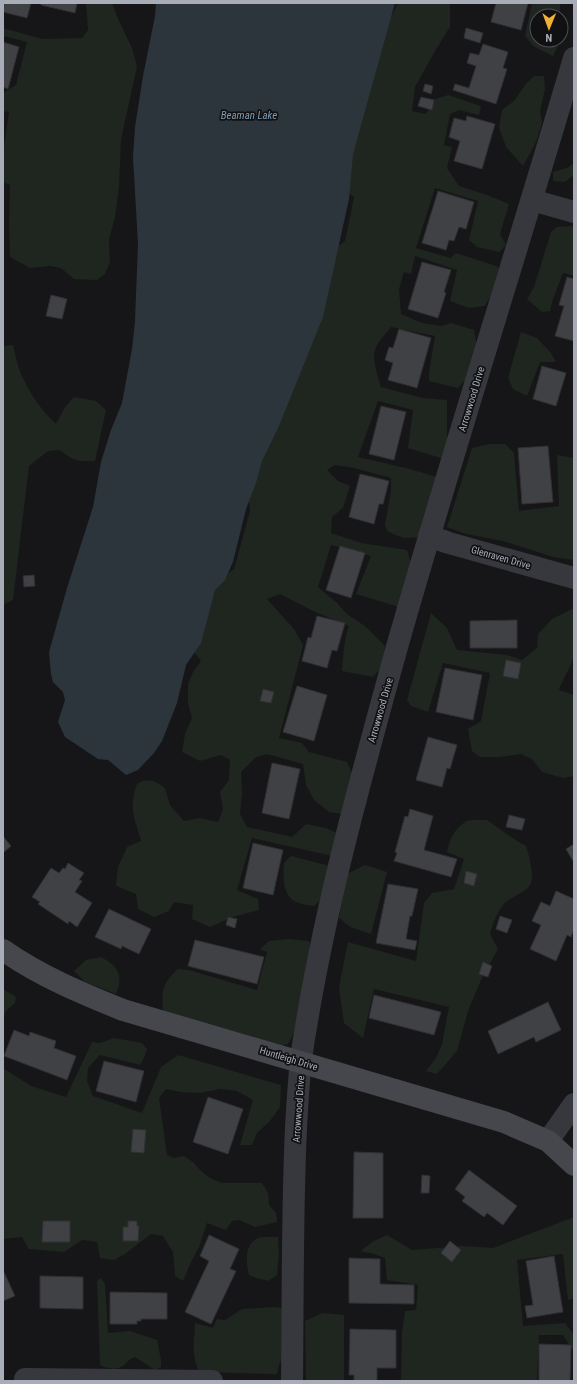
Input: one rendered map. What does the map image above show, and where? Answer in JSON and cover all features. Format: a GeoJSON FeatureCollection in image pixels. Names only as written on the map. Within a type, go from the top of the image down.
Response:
{"type":"FeatureCollection","features":[{"type":"Feature","properties":{"kind":"street","name":"Arrowwood Drive"},"geometry":{"type":"LineString","coordinates":[[292,1381],[294,1179],[301,1062],[304,1035],[328,916],[356,798],[429,536],[574,58]]}},
{"type":"Feature","properties":{"kind":"street"},"geometry":{"type":"LineString","coordinates":[[532,200],[574,212]]}},
{"type":"Feature","properties":{"kind":"street","name":"Glenraven Drive"},"geometry":{"type":"LineString","coordinates":[[429,536],[574,578]]}},
{"type":"Feature","properties":{"kind":"street","name":"Huntleigh Drive"},"geometry":{"type":"LineString","coordinates":[[3,950],[67,987],[123,1010],[504,1122],[548,1141],[574,1165]]}},
{"type":"Feature","properties":{"kind":"street"},"geometry":{"type":"LineString","coordinates":[[548,1141],[574,1104]]}},
{"type":"Feature","properties":{"kind":"street"},"geometry":{"type":"LineString","coordinates":[[25,1379],[212,1381]]}},
{"type":"Feature","properties":{"kind":"shaded area"},"geometry":{"type":"Polygon","coordinates":[[[86,3],[112,3],[132,48],[137,67],[121,139],[119,187],[115,217],[109,239],[110,262],[105,274],[97,280],[74,279],[61,268],[50,266],[30,268],[10,257],[10,185],[3,182],[3,154],[9,112],[3,111],[3,93],[16,85],[27,42],[3,36],[3,28],[42,39],[82,38],[88,30],[86,3]]]}},
{"type":"Feature","properties":{"kind":"shaded area"},"geometry":{"type":"Polygon","coordinates":[[[398,3],[450,3],[450,27],[415,87],[412,111],[426,114],[435,99],[448,95],[481,106],[479,115],[459,110],[450,114],[444,145],[452,147],[447,168],[459,186],[509,204],[500,234],[506,245],[499,252],[477,247],[469,240],[478,201],[435,188],[416,248],[451,258],[456,253],[499,267],[494,290],[485,306],[469,308],[450,301],[457,270],[415,256],[411,274],[404,272],[399,289],[401,314],[422,323],[441,326],[451,323],[474,330],[477,347],[467,378],[458,388],[429,381],[435,336],[391,327],[375,350],[375,363],[381,387],[423,398],[447,400],[447,440],[444,459],[408,448],[413,410],[378,401],[358,457],[437,477],[423,537],[404,538],[388,532],[385,525],[391,491],[391,478],[354,468],[335,465],[327,470],[338,481],[350,486],[343,508],[332,517],[331,533],[361,543],[407,550],[411,563],[399,607],[356,594],[371,556],[331,545],[318,587],[337,603],[347,614],[365,626],[385,646],[382,667],[373,677],[342,671],[343,654],[349,626],[313,611],[280,594],[267,599],[294,629],[303,645],[279,738],[302,743],[309,752],[347,762],[355,780],[342,814],[329,812],[314,800],[306,785],[303,764],[267,754],[256,757],[241,772],[242,793],[240,814],[247,827],[292,837],[306,824],[326,828],[341,835],[337,857],[252,838],[237,890],[258,899],[259,910],[233,917],[210,927],[192,919],[193,905],[174,902],[169,911],[154,917],[138,909],[136,894],[116,886],[118,867],[127,847],[141,841],[133,813],[134,792],[137,784],[141,782],[149,780],[158,783],[165,788],[170,805],[184,821],[200,818],[218,822],[223,809],[220,792],[229,780],[230,760],[221,755],[200,761],[182,752],[185,734],[192,718],[188,703],[188,684],[193,672],[201,661],[191,648],[216,582],[234,569],[250,511],[247,480],[329,253],[345,241],[354,197],[342,188],[383,33],[398,3]]]}},
{"type":"Feature","properties":{"kind":"shaded area"},"geometry":{"type":"Polygon","coordinates":[[[532,3],[560,3],[560,8],[531,8],[532,3]]]}},
{"type":"Feature","properties":{"kind":"shaded area"},"geometry":{"type":"Polygon","coordinates":[[[529,17],[529,41],[525,36],[529,17]]]}},
{"type":"Feature","properties":{"kind":"shaded area"},"geometry":{"type":"Polygon","coordinates":[[[537,48],[557,48],[553,56],[537,48]]]}},
{"type":"Feature","properties":{"kind":"shaded area"},"geometry":{"type":"Polygon","coordinates":[[[534,76],[544,76],[545,89],[540,111],[542,123],[536,142],[523,166],[506,147],[499,128],[502,110],[515,100],[525,85],[534,76]]]}},
{"type":"Feature","properties":{"kind":"shaded area"},"geometry":{"type":"Polygon","coordinates":[[[574,163],[574,175],[565,182],[553,181],[553,172],[567,168],[574,163]]]}},
{"type":"Feature","properties":{"kind":"shaded area"},"geometry":{"type":"Polygon","coordinates":[[[557,227],[574,227],[574,276],[563,273],[550,311],[542,312],[527,299],[534,287],[551,232],[557,227]]]}},
{"type":"Feature","properties":{"kind":"shaded area"},"geometry":{"type":"Polygon","coordinates":[[[521,332],[537,338],[551,353],[556,362],[540,362],[527,396],[513,389],[508,378],[521,332]]]}},
{"type":"Feature","properties":{"kind":"shaded area"},"geometry":{"type":"Polygon","coordinates":[[[13,345],[18,366],[29,390],[44,411],[56,424],[65,407],[74,397],[96,401],[106,410],[95,461],[80,461],[71,458],[59,450],[48,451],[29,466],[13,600],[3,605],[3,346],[13,345]]]}},
{"type":"Feature","properties":{"kind":"shaded area"},"geometry":{"type":"Polygon","coordinates":[[[490,444],[505,444],[514,453],[519,511],[559,506],[557,455],[574,458],[574,560],[553,557],[503,541],[466,534],[447,527],[472,448],[490,444]]]}},
{"type":"Feature","properties":{"kind":"shaded area"},"geometry":{"type":"Polygon","coordinates":[[[574,608],[575,650],[571,664],[559,690],[574,695],[574,776],[563,778],[542,772],[532,759],[521,754],[500,757],[480,757],[472,751],[468,729],[481,721],[490,673],[443,663],[428,712],[411,706],[407,700],[431,613],[447,628],[457,650],[507,655],[522,660],[537,648],[538,634],[552,619],[574,608]]]}},
{"type":"Feature","properties":{"kind":"shaded area"},"geometry":{"type":"Polygon","coordinates":[[[487,820],[526,846],[531,864],[532,879],[529,886],[523,892],[507,901],[497,914],[490,934],[498,949],[481,980],[468,1011],[457,1051],[437,1074],[426,1071],[436,1058],[442,1044],[449,1007],[374,989],[363,1038],[344,1023],[339,987],[348,942],[416,961],[424,903],[432,893],[454,889],[464,859],[447,852],[451,838],[456,830],[467,821],[487,820]]]}},
{"type":"Feature","properties":{"kind":"shaded area"},"geometry":{"type":"Polygon","coordinates":[[[291,856],[330,866],[324,897],[314,906],[299,903],[289,897],[284,880],[284,863],[291,856]]]}},
{"type":"Feature","properties":{"kind":"shaded area"},"geometry":{"type":"Polygon","coordinates":[[[365,865],[387,872],[371,934],[350,927],[339,918],[347,874],[365,865]]]}},
{"type":"Feature","properties":{"kind":"shaded area"},"geometry":{"type":"Polygon","coordinates":[[[289,939],[309,941],[311,954],[299,1024],[288,1044],[274,1047],[163,1013],[164,988],[168,979],[178,969],[189,970],[257,990],[267,952],[260,949],[269,941],[289,939]]]}},
{"type":"Feature","properties":{"kind":"shaded area"},"geometry":{"type":"Polygon","coordinates":[[[101,957],[112,964],[118,972],[119,981],[116,994],[85,982],[74,971],[86,960],[101,957]]]}},
{"type":"Feature","properties":{"kind":"shaded area"},"geometry":{"type":"Polygon","coordinates":[[[3,989],[16,997],[15,1003],[6,1011],[3,1020],[3,989]]]}},
{"type":"Feature","properties":{"kind":"shaded area"},"geometry":{"type":"Polygon","coordinates":[[[114,1038],[142,1043],[147,1049],[140,1065],[100,1055],[88,1068],[87,1081],[93,1096],[142,1113],[161,1067],[178,1055],[281,1085],[280,1107],[270,1121],[257,1133],[252,1145],[240,1145],[253,1100],[237,1091],[220,1089],[200,1093],[181,1092],[166,1089],[159,1098],[167,1155],[174,1158],[184,1156],[193,1162],[210,1178],[222,1183],[262,1183],[268,1193],[269,1205],[276,1213],[277,1222],[255,1227],[239,1220],[232,1221],[226,1230],[207,1223],[199,1247],[183,1281],[175,1276],[173,1252],[163,1236],[151,1234],[125,1254],[114,1260],[100,1258],[97,1242],[82,1240],[64,1252],[29,1249],[22,1237],[3,1239],[3,1068],[31,1086],[66,1097],[92,1042],[100,1043],[114,1038]]]}},
{"type":"Feature","properties":{"kind":"shaded area"},"geometry":{"type":"Polygon","coordinates":[[[574,1217],[574,1298],[568,1300],[563,1254],[517,1260],[523,1326],[565,1323],[574,1335],[574,1352],[563,1335],[539,1335],[537,1381],[401,1381],[402,1333],[405,1311],[416,1310],[418,1285],[387,1280],[385,1258],[361,1251],[372,1242],[387,1235],[412,1250],[462,1246],[493,1248],[574,1217]]]}},
{"type":"Feature","properties":{"kind":"shaded area"},"geometry":{"type":"Polygon","coordinates":[[[278,1237],[279,1253],[277,1275],[268,1281],[249,1275],[247,1254],[253,1241],[259,1238],[278,1237]]]}},
{"type":"Feature","properties":{"kind":"shaded area"},"geometry":{"type":"Polygon","coordinates":[[[101,1278],[105,1284],[108,1333],[130,1331],[157,1340],[161,1367],[155,1370],[135,1357],[119,1368],[106,1368],[100,1365],[97,1281],[101,1278]]]}},
{"type":"Feature","properties":{"kind":"shaded area"},"geometry":{"type":"Polygon","coordinates":[[[274,1307],[283,1308],[285,1352],[277,1374],[199,1372],[194,1353],[195,1323],[213,1328],[217,1319],[225,1320],[242,1309],[274,1307]]]}},
{"type":"Feature","properties":{"kind":"shaded area"},"geometry":{"type":"Polygon","coordinates":[[[322,1313],[344,1315],[344,1381],[309,1381],[306,1379],[305,1321],[322,1313]]]}},
{"type":"Feature","properties":{"kind":"water","name":"Beaman Lake"},"geometry":{"type":"Polygon","coordinates":[[[156,3],[395,3],[353,154],[349,199],[323,317],[279,426],[262,461],[256,483],[246,509],[233,562],[225,580],[215,590],[201,643],[186,665],[177,703],[162,741],[154,753],[138,770],[126,775],[108,760],[98,759],[65,737],[58,722],[65,700],[63,692],[53,682],[49,652],[67,588],[93,507],[101,462],[111,430],[122,403],[132,349],[135,321],[138,244],[133,157],[135,127],[156,3]]]}},
{"type":"Feature","properties":{"kind":"building"},"geometry":{"type":"Polygon","coordinates":[[[4,3],[31,3],[27,18],[3,12],[4,3]]]}},
{"type":"Feature","properties":{"kind":"building"},"geometry":{"type":"Polygon","coordinates":[[[41,3],[77,3],[75,13],[41,5],[41,3]]]}},
{"type":"Feature","properties":{"kind":"building"},"geometry":{"type":"Polygon","coordinates":[[[496,3],[528,3],[521,30],[491,22],[496,3]]]}},
{"type":"Feature","properties":{"kind":"building"},"geometry":{"type":"Polygon","coordinates":[[[466,28],[483,33],[480,43],[464,38],[466,28]]]}},
{"type":"Feature","properties":{"kind":"building"},"geometry":{"type":"Polygon","coordinates":[[[3,42],[19,47],[8,89],[3,87],[3,42]]]}},
{"type":"Feature","properties":{"kind":"building"},"geometry":{"type":"Polygon","coordinates":[[[483,44],[508,52],[503,68],[507,69],[496,104],[453,90],[455,84],[469,88],[476,66],[467,63],[470,53],[479,55],[483,44]]]}},
{"type":"Feature","properties":{"kind":"building"},"geometry":{"type":"Polygon","coordinates":[[[425,84],[433,86],[431,94],[423,91],[425,84]]]}},
{"type":"Feature","properties":{"kind":"building"},"geometry":{"type":"Polygon","coordinates":[[[421,97],[434,100],[432,110],[418,106],[421,97]]]}},
{"type":"Feature","properties":{"kind":"building"},"geometry":{"type":"Polygon","coordinates":[[[467,116],[495,124],[482,169],[454,161],[460,141],[449,137],[454,118],[466,121],[467,116]]]}},
{"type":"Feature","properties":{"kind":"building"},"geometry":{"type":"Polygon","coordinates":[[[438,191],[474,202],[466,229],[459,227],[454,241],[449,240],[446,250],[422,243],[438,191]]]}},
{"type":"Feature","properties":{"kind":"building"},"geometry":{"type":"Polygon","coordinates":[[[422,262],[451,270],[438,318],[408,309],[422,262]]]}},
{"type":"Feature","properties":{"kind":"building"},"geometry":{"type":"Polygon","coordinates":[[[567,277],[574,279],[574,341],[555,336],[564,306],[559,305],[567,277]]]}},
{"type":"Feature","properties":{"kind":"building"},"geometry":{"type":"Polygon","coordinates":[[[51,295],[67,299],[62,319],[46,316],[51,295]]]}},
{"type":"Feature","properties":{"kind":"building"},"geometry":{"type":"Polygon","coordinates":[[[399,329],[431,338],[417,388],[388,380],[393,363],[385,360],[389,347],[393,348],[399,329]]]}},
{"type":"Feature","properties":{"kind":"building"},"geometry":{"type":"Polygon","coordinates":[[[542,366],[566,373],[556,406],[533,399],[542,366]]]}},
{"type":"Feature","properties":{"kind":"building"},"geometry":{"type":"Polygon","coordinates":[[[381,406],[406,412],[394,460],[369,454],[381,406]]]}},
{"type":"Feature","properties":{"kind":"building"},"geometry":{"type":"Polygon","coordinates":[[[548,446],[553,502],[522,504],[518,448],[548,446]]]}},
{"type":"Feature","properties":{"kind":"building"},"geometry":{"type":"Polygon","coordinates":[[[360,474],[389,481],[383,504],[379,504],[374,524],[349,517],[360,474]]]}},
{"type":"Feature","properties":{"kind":"building"},"geometry":{"type":"Polygon","coordinates":[[[340,546],[365,553],[351,598],[326,590],[340,546]]]}},
{"type":"Feature","properties":{"kind":"building"},"geometry":{"type":"Polygon","coordinates":[[[34,575],[35,586],[24,587],[23,576],[34,575]]]}},
{"type":"Feature","properties":{"kind":"building"},"geometry":{"type":"Polygon","coordinates":[[[317,616],[345,623],[337,651],[332,650],[327,668],[302,661],[308,637],[311,638],[317,616]]]}},
{"type":"Feature","properties":{"kind":"building"},"geometry":{"type":"Polygon","coordinates":[[[517,620],[517,648],[470,648],[470,621],[517,620]]]}},
{"type":"Feature","properties":{"kind":"building"},"geometry":{"type":"Polygon","coordinates":[[[506,660],[521,663],[518,679],[503,676],[506,660]]]}},
{"type":"Feature","properties":{"kind":"building"},"geometry":{"type":"Polygon","coordinates":[[[445,668],[482,675],[473,720],[436,712],[445,668]]]}},
{"type":"Feature","properties":{"kind":"building"},"geometry":{"type":"Polygon","coordinates":[[[297,686],[327,695],[314,741],[283,732],[297,686]]]}},
{"type":"Feature","properties":{"kind":"building"},"geometry":{"type":"Polygon","coordinates":[[[263,689],[274,692],[271,703],[260,701],[263,689]]]}},
{"type":"Feature","properties":{"kind":"building"},"geometry":{"type":"Polygon","coordinates":[[[428,737],[457,745],[450,769],[447,768],[442,787],[416,780],[428,737]]]}},
{"type":"Feature","properties":{"kind":"building"},"geometry":{"type":"Polygon","coordinates":[[[272,763],[300,769],[289,819],[262,813],[272,763]]]}},
{"type":"Feature","properties":{"kind":"building"},"geometry":{"type":"Polygon","coordinates":[[[410,809],[433,816],[424,850],[457,859],[451,877],[394,861],[405,816],[408,817],[410,809]]]}},
{"type":"Feature","properties":{"kind":"building"},"geometry":{"type":"Polygon","coordinates":[[[509,815],[525,819],[522,830],[506,827],[509,815]]]}},
{"type":"Feature","properties":{"kind":"building"},"geometry":{"type":"Polygon","coordinates":[[[3,836],[11,846],[3,853],[3,836]]]}},
{"type":"Feature","properties":{"kind":"building"},"geometry":{"type":"Polygon","coordinates":[[[253,843],[283,850],[273,895],[243,888],[253,843]]]}},
{"type":"Feature","properties":{"kind":"building"},"geometry":{"type":"Polygon","coordinates":[[[574,844],[574,860],[573,861],[566,849],[574,844]]]}},
{"type":"Feature","properties":{"kind":"building"},"geometry":{"type":"Polygon","coordinates":[[[68,863],[84,873],[79,880],[82,881],[75,892],[92,903],[77,927],[69,921],[68,924],[38,904],[40,902],[32,897],[51,868],[59,873],[63,868],[65,869],[68,863]]]}},
{"type":"Feature","properties":{"kind":"building"},"geometry":{"type":"Polygon","coordinates":[[[466,871],[477,874],[474,886],[464,883],[466,871]]]}},
{"type":"Feature","properties":{"kind":"building"},"geometry":{"type":"Polygon","coordinates":[[[388,884],[418,889],[412,916],[410,916],[406,939],[417,941],[415,950],[376,943],[388,884]]]}},
{"type":"Feature","properties":{"kind":"building"},"geometry":{"type":"Polygon","coordinates":[[[556,891],[574,899],[574,929],[571,937],[567,935],[556,961],[530,949],[541,925],[532,921],[541,902],[550,906],[556,891]]]}},
{"type":"Feature","properties":{"kind":"building"},"geometry":{"type":"Polygon","coordinates":[[[109,909],[151,929],[139,954],[122,946],[121,949],[95,937],[109,909]]]}},
{"type":"Feature","properties":{"kind":"building"},"geometry":{"type":"Polygon","coordinates":[[[500,916],[512,920],[507,933],[496,929],[500,916]]]}},
{"type":"Feature","properties":{"kind":"building"},"geometry":{"type":"Polygon","coordinates":[[[228,917],[237,919],[235,928],[226,925],[228,917]]]}},
{"type":"Feature","properties":{"kind":"building"},"geometry":{"type":"Polygon","coordinates":[[[195,940],[264,957],[257,984],[188,966],[195,940]]]}},
{"type":"Feature","properties":{"kind":"building"},"geometry":{"type":"Polygon","coordinates":[[[483,962],[492,966],[488,977],[479,974],[483,962]]]}},
{"type":"Feature","properties":{"kind":"building"},"geometry":{"type":"Polygon","coordinates":[[[374,995],[441,1012],[434,1035],[369,1018],[374,995]]]}},
{"type":"Feature","properties":{"kind":"building"},"geometry":{"type":"Polygon","coordinates":[[[548,1002],[561,1030],[536,1042],[534,1037],[498,1054],[488,1031],[548,1002]]]}},
{"type":"Feature","properties":{"kind":"building"},"geometry":{"type":"Polygon","coordinates":[[[14,1030],[29,1036],[30,1032],[56,1041],[54,1048],[76,1056],[67,1080],[4,1056],[14,1030]]]}},
{"type":"Feature","properties":{"kind":"building"},"geometry":{"type":"Polygon","coordinates":[[[104,1061],[144,1071],[136,1102],[96,1091],[104,1061]]]}},
{"type":"Feature","properties":{"kind":"building"},"geometry":{"type":"Polygon","coordinates":[[[208,1097],[243,1109],[228,1154],[193,1142],[208,1097]]]}},
{"type":"Feature","properties":{"kind":"building"},"geometry":{"type":"Polygon","coordinates":[[[133,1129],[146,1130],[144,1153],[131,1152],[133,1129]]]}},
{"type":"Feature","properties":{"kind":"building"},"geometry":{"type":"Polygon","coordinates":[[[354,1152],[383,1153],[383,1218],[353,1218],[354,1152]]]}},
{"type":"Feature","properties":{"kind":"building"},"geometry":{"type":"Polygon","coordinates":[[[469,1170],[517,1206],[503,1225],[487,1213],[484,1217],[462,1201],[465,1197],[455,1189],[469,1170]]]}},
{"type":"Feature","properties":{"kind":"building"},"geometry":{"type":"Polygon","coordinates":[[[422,1175],[430,1176],[429,1193],[421,1193],[422,1175]]]}},
{"type":"Feature","properties":{"kind":"building"},"geometry":{"type":"Polygon","coordinates":[[[43,1221],[70,1221],[70,1242],[42,1242],[43,1221]]]}},
{"type":"Feature","properties":{"kind":"building"},"geometry":{"type":"Polygon","coordinates":[[[128,1221],[137,1221],[137,1226],[139,1226],[138,1241],[123,1241],[123,1227],[128,1227],[128,1221]]]}},
{"type":"Feature","properties":{"kind":"building"},"geometry":{"type":"Polygon","coordinates":[[[209,1235],[239,1249],[230,1269],[236,1271],[211,1324],[185,1312],[209,1261],[200,1256],[209,1235]]]}},
{"type":"Feature","properties":{"kind":"building"},"geometry":{"type":"Polygon","coordinates":[[[450,1241],[461,1250],[452,1262],[441,1253],[450,1241]]]}},
{"type":"Feature","properties":{"kind":"building"},"geometry":{"type":"Polygon","coordinates":[[[554,1256],[563,1312],[527,1318],[525,1306],[533,1305],[526,1261],[554,1256]]]}},
{"type":"Feature","properties":{"kind":"building"},"geometry":{"type":"Polygon","coordinates":[[[349,1258],[380,1259],[380,1284],[414,1285],[414,1304],[349,1303],[349,1258]]]}},
{"type":"Feature","properties":{"kind":"building"},"geometry":{"type":"Polygon","coordinates":[[[3,1270],[15,1296],[3,1301],[3,1270]]]}},
{"type":"Feature","properties":{"kind":"building"},"geometry":{"type":"Polygon","coordinates":[[[40,1276],[83,1277],[83,1309],[40,1308],[40,1276]]]}},
{"type":"Feature","properties":{"kind":"building"},"geometry":{"type":"Polygon","coordinates":[[[110,1292],[167,1293],[167,1319],[141,1319],[141,1321],[137,1321],[137,1324],[110,1324],[110,1292]]]}},
{"type":"Feature","properties":{"kind":"building"},"geometry":{"type":"Polygon","coordinates":[[[350,1329],[396,1330],[396,1368],[377,1368],[377,1381],[354,1381],[354,1375],[349,1375],[350,1329]]]}},
{"type":"Feature","properties":{"kind":"building"},"geometry":{"type":"Polygon","coordinates":[[[539,1344],[571,1345],[570,1381],[539,1381],[539,1344]]]}}]}
